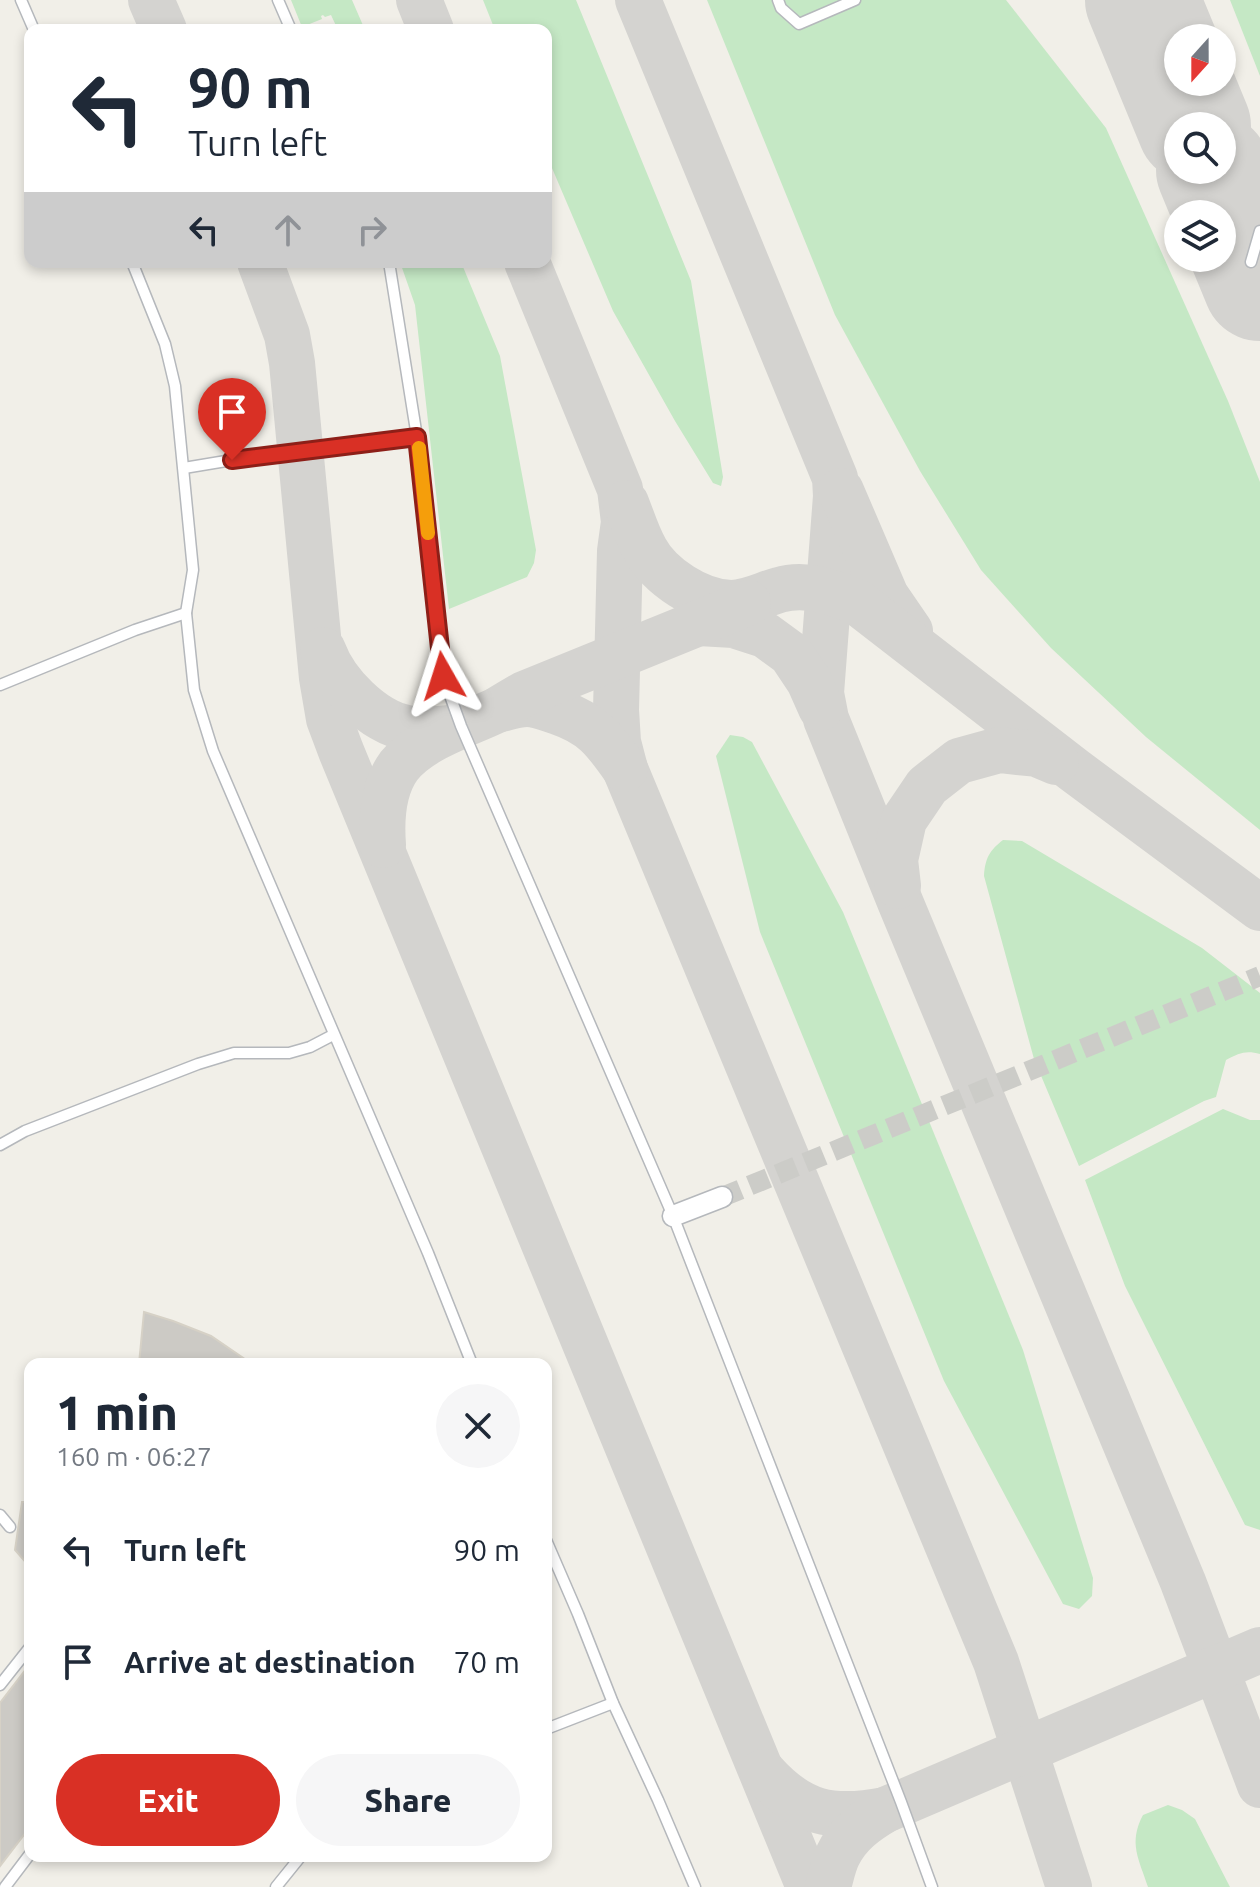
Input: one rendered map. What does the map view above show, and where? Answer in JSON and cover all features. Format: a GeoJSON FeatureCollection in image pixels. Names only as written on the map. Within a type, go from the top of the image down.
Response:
{"type":"FeatureCollection","features":[{"type":"Feature","properties":{"kind":"street"},"geometry":{"type":"LineString","coordinates":[[673,1216],[722,1197]]}},
{"type":"Feature","properties":{"kind":"lane"},"geometry":{"type":"LineString","coordinates":[[21,0],[31,24]]}},
{"type":"Feature","properties":{"kind":"lane"},"geometry":{"type":"LineString","coordinates":[[278,0],[288,24]]}},
{"type":"Feature","properties":{"kind":"lane"},"geometry":{"type":"LineString","coordinates":[[778,0],[781,8],[799,24],[855,0]]}},
{"type":"Feature","properties":{"kind":"lane"},"geometry":{"type":"LineString","coordinates":[[1251,262],[1260,231]]}},
{"type":"Feature","properties":{"kind":"lane"},"geometry":{"type":"LineString","coordinates":[[134,268],[165,344],[175,386],[193,570],[186,613],[194,690],[213,751],[428,1253],[470,1358]]}},
{"type":"Feature","properties":{"kind":"lane"},"geometry":{"type":"LineString","coordinates":[[390,268],[417,437],[443,676],[461,726],[673,1216],[932,1887]]}},
{"type":"Feature","properties":{"kind":"lane"},"geometry":{"type":"LineString","coordinates":[[184,468],[417,437]]}},
{"type":"Feature","properties":{"kind":"lane"},"geometry":{"type":"LineString","coordinates":[[0,685],[135,630],[186,613]]}},
{"type":"Feature","properties":{"kind":"lane"},"geometry":{"type":"LineString","coordinates":[[0,1145],[25,1131],[198,1064],[234,1053],[289,1053],[333,1035]]}},
{"type":"Feature","properties":{"kind":"lane"},"geometry":{"type":"LineString","coordinates":[[0,1515],[10,1527]]}},
{"type":"Feature","properties":{"kind":"lane"},"geometry":{"type":"LineString","coordinates":[[552,1554],[613,1703],[695,1887]]}},
{"type":"Feature","properties":{"kind":"lane"},"geometry":{"type":"LineString","coordinates":[[0,1685],[24,1655]]}},
{"type":"Feature","properties":{"kind":"lane"},"geometry":{"type":"LineString","coordinates":[[552,1727],[613,1703]]}},
{"type":"Feature","properties":{"kind":"lane"},"geometry":{"type":"LineString","coordinates":[[5,1887],[24,1862]]}},
{"type":"Feature","properties":{"kind":"lane"},"geometry":{"type":"LineString","coordinates":[[276,1887],[296,1862]]}},
{"type":"Feature","properties":{"kind":"green space"},"geometry":{"type":"Polygon","coordinates":[[[291,0],[352,0],[362,24],[335,24],[331,15],[323,15],[322,19],[301,24],[291,0]]]}},
{"type":"Feature","properties":{"kind":"green space"},"geometry":{"type":"Polygon","coordinates":[[[483,0],[576,0],[691,281],[723,477],[721,486],[713,483],[613,311],[552,168],[552,24],[493,24],[483,0]]]}},
{"type":"Feature","properties":{"kind":"green space"},"geometry":{"type":"Polygon","coordinates":[[[707,0],[1006,0],[1106,128],[1164,258],[1164,272],[1170,272],[1260,482],[1260,830],[1146,737],[1051,648],[981,570],[920,471],[835,315],[707,0]]]}},
{"type":"Feature","properties":{"kind":"green space"},"geometry":{"type":"Polygon","coordinates":[[[1230,0],[1260,0],[1260,76],[1230,0]]]}},
{"type":"Feature","properties":{"kind":"green space"},"geometry":{"type":"Polygon","coordinates":[[[402,268],[463,268],[500,356],[536,550],[527,577],[449,609],[415,305],[402,268]]]}},
{"type":"Feature","properties":{"kind":"green space"},"geometry":{"type":"Polygon","coordinates":[[[730,735],[752,742],[843,912],[1023,1350],[1093,1578],[1092,1596],[1079,1609],[1063,1604],[944,1381],[760,932],[716,756],[730,735]]]}},
{"type":"Feature","properties":{"kind":"green space"},"geometry":{"type":"Polygon","coordinates":[[[1003,840],[1022,841],[1202,948],[1260,993],[1260,1054],[1243,1053],[1226,1060],[1216,1097],[1079,1166],[1034,1059],[984,876],[989,855],[1003,840]]]}},
{"type":"Feature","properties":{"kind":"green space"},"geometry":{"type":"Polygon","coordinates":[[[1223,1109],[1250,1120],[1260,1120],[1260,1530],[1245,1525],[1125,1286],[1085,1180],[1223,1109]]]}},
{"type":"Feature","properties":{"kind":"green space"},"geometry":{"type":"Polygon","coordinates":[[[1168,1805],[1195,1819],[1230,1887],[1148,1887],[1136,1851],[1136,1834],[1143,1815],[1168,1805]]]}},
{"type":"Feature","properties":{"kind":"building"},"geometry":{"type":"Polygon","coordinates":[[[144,1312],[211,1336],[243,1358],[140,1358],[144,1312]]]}},
{"type":"Feature","properties":{"kind":"building"},"geometry":{"type":"Polygon","coordinates":[[[22,1502],[24,1502],[24,1560],[15,1550],[22,1502]]]}},
{"type":"Feature","properties":{"kind":"building"},"geometry":{"type":"Polygon","coordinates":[[[24,1672],[24,1835],[0,1866],[0,1703],[24,1672]]]}},
{"type":"Feature","properties":{"kind":"taxiway"},"geometry":{"type":"LineString","coordinates":[[151,0],[161,24]]}},
{"type":"Feature","properties":{"kind":"taxiway"},"geometry":{"type":"LineString","coordinates":[[419,0],[429,24]]}},
{"type":"Feature","properties":{"kind":"taxiway"},"geometry":{"type":"LineString","coordinates":[[638,0],[835,478],[821,693],[826,719],[1183,1582],[1260,1785]]}},
{"type":"Feature","properties":{"kind":"taxiway"},"geometry":{"type":"LineString","coordinates":[[1118,0],[1184,101]]}},
{"type":"Feature","properties":{"kind":"taxiway"},"geometry":{"type":"LineString","coordinates":[[262,268],[287,335],[292,363],[322,678],[329,719],[809,1887]]}},
{"type":"Feature","properties":{"kind":"taxiway"},"geometry":{"type":"LineString","coordinates":[[529,268],[620,489],[624,522],[620,551],[616,710],[618,742],[625,769],[996,1662],[1069,1887]]}},
{"type":"Feature","properties":{"kind":"taxiway"},"geometry":{"type":"LineString","coordinates":[[841,491],[886,596],[910,631]]}},
{"type":"Feature","properties":{"kind":"taxiway"},"geometry":{"type":"LineString","coordinates":[[626,503],[652,559],[670,578],[694,593],[719,602],[737,603],[799,587],[828,592],[857,602],[1074,770],[1260,908]]}},
{"type":"Feature","properties":{"kind":"taxiway"},"geometry":{"type":"LineString","coordinates":[[383,845],[383,814],[389,784],[399,766],[419,748],[524,694],[748,603]]}},
{"type":"Feature","properties":{"kind":"taxiway"},"geometry":{"type":"LineString","coordinates":[[699,623],[734,625],[765,635],[791,654],[809,681],[821,708]]}},
{"type":"Feature","properties":{"kind":"taxiway"},"geometry":{"type":"LineString","coordinates":[[323,650],[336,675],[356,699],[381,718],[413,729],[457,727]]}},
{"type":"Feature","properties":{"kind":"taxiway"},"geometry":{"type":"LineString","coordinates":[[501,709],[531,704],[570,717],[597,734],[625,769]]}},
{"type":"Feature","properties":{"kind":"taxiway"},"geometry":{"type":"LineString","coordinates":[[898,886],[895,860],[904,820],[927,786],[959,761],[999,750],[1037,754],[1056,762]]}},
{"type":"Feature","properties":{"kind":"taxiway"},"geometry":{"type":"LineString","coordinates":[[828,1887],[842,1847],[852,1834],[885,1810],[1260,1650]]}},
{"type":"Feature","properties":{"kind":"taxiway"},"geometry":{"type":"LineString","coordinates":[[763,1772],[790,1797],[818,1810],[849,1814],[885,1810]]}},
{"type":"Feature","properties":{"kind":"runway"},"geometry":{"type":"LineString","coordinates":[[1142,0],[1188,112]]}},
{"type":"Feature","properties":{"kind":"runway"},"geometry":{"type":"LineString","coordinates":[[1219,184],[1260,284]]}},
{"type":"Feature","properties":{"kind":"tunnel"},"geometry":{"type":"LineString","coordinates":[[722,1197],[1260,976]]}},
{"type":"Feature","properties":{"kind":"slow traffic"},"geometry":{"type":"LineString","coordinates":[[419,448],[428,533]]}},
{"type":"Feature","properties":{"kind":"route"},"geometry":{"type":"LineString","coordinates":[[232,460],[417,437],[443,676]]}}]}
